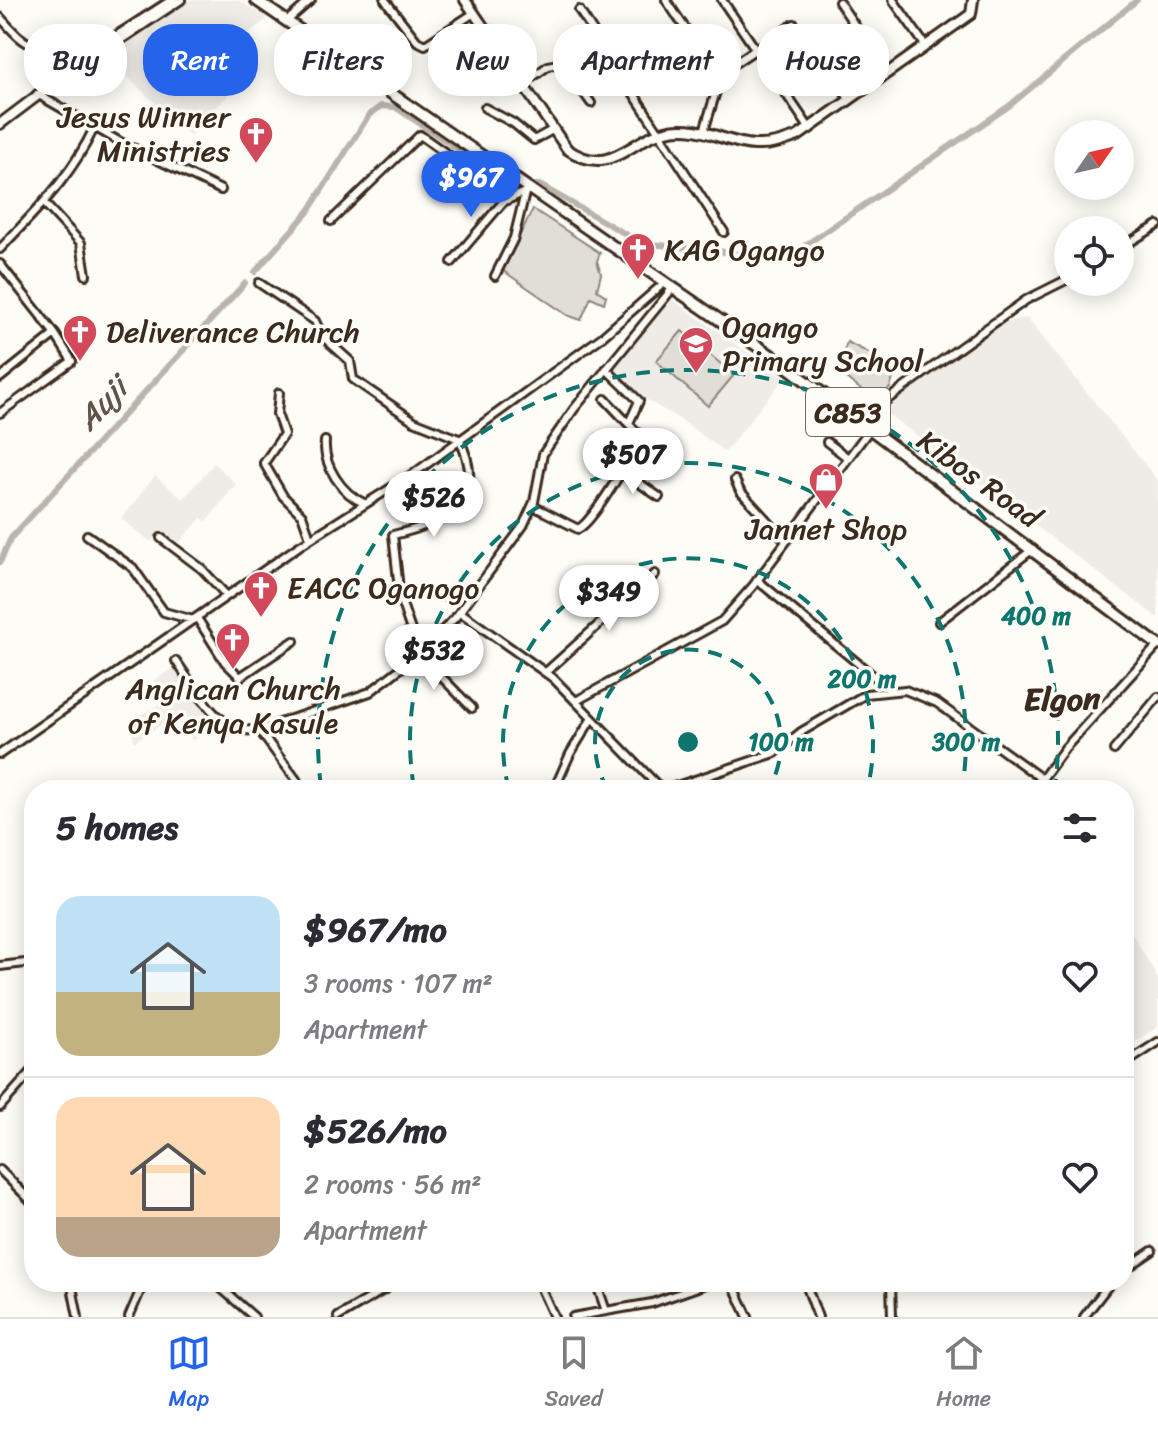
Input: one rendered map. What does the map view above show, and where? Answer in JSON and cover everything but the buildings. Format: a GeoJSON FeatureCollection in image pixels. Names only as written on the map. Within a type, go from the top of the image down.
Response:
{"type":"FeatureCollection","features":[{"type":"Feature","properties":{"kind":"main road","name":"Kibos Road"},"geometry":{"type":"LineString","coordinates":[[256,0],[782,363],[1158,645]]}},
{"type":"Feature","properties":{"kind":"street"},"geometry":{"type":"LineString","coordinates":[[127,31],[173,0]]}},
{"type":"Feature","properties":{"kind":"street"},"geometry":{"type":"LineString","coordinates":[[127,36],[181,0]]}},
{"type":"Feature","properties":{"kind":"street"},"geometry":{"type":"LineString","coordinates":[[249,0],[270,15]]}},
{"type":"Feature","properties":{"kind":"street"},"geometry":{"type":"LineString","coordinates":[[287,21],[311,0]]}},
{"type":"Feature","properties":{"kind":"street"},"geometry":{"type":"LineString","coordinates":[[385,0],[417,41],[425,45],[474,13]]}},
{"type":"Feature","properties":{"kind":"street"},"geometry":{"type":"LineString","coordinates":[[465,0],[482,24]]}},
{"type":"Feature","properties":{"kind":"street"},"geometry":{"type":"LineString","coordinates":[[666,0],[682,24]]}},
{"type":"Feature","properties":{"kind":"street"},"geometry":{"type":"LineString","coordinates":[[722,0],[810,129]]}},
{"type":"Feature","properties":{"kind":"street"},"geometry":{"type":"LineString","coordinates":[[893,0],[925,45]]}},
{"type":"Feature","properties":{"kind":"street"},"geometry":{"type":"LineString","coordinates":[[889,72],[971,14],[973,0]]}},
{"type":"Feature","properties":{"kind":"street"},"geometry":{"type":"LineString","coordinates":[[839,2],[854,24]]}},
{"type":"Feature","properties":{"kind":"street"},"geometry":{"type":"LineString","coordinates":[[579,10],[724,232]]}},
{"type":"Feature","properties":{"kind":"street"},"geometry":{"type":"LineString","coordinates":[[0,17],[24,41]]}},
{"type":"Feature","properties":{"kind":"street"},"geometry":{"type":"LineString","coordinates":[[741,59],[797,25],[850,100]]}},
{"type":"Feature","properties":{"kind":"street"},"geometry":{"type":"LineString","coordinates":[[537,74],[557,64],[571,75],[591,103]]}},
{"type":"Feature","properties":{"kind":"street"},"geometry":{"type":"LineString","coordinates":[[0,124],[35,96]]}},
{"type":"Feature","properties":{"kind":"street"},"geometry":{"type":"LineString","coordinates":[[40,96],[94,128],[221,190]]}},
{"type":"Feature","properties":{"kind":"street"},"geometry":{"type":"LineString","coordinates":[[531,96],[567,149],[581,158],[596,161],[613,158],[661,132],[686,128],[755,145],[774,144],[810,129],[855,96]]}},
{"type":"Feature","properties":{"kind":"street"},"geometry":{"type":"LineString","coordinates":[[704,131],[712,96]]}},
{"type":"Feature","properties":{"kind":"street"},"geometry":{"type":"LineString","coordinates":[[485,108],[492,115],[513,123],[529,139],[539,139],[554,129]]}},
{"type":"Feature","properties":{"kind":"street"},"geometry":{"type":"LineString","coordinates":[[0,249],[46,205],[71,171],[94,128]]}},
{"type":"Feature","properties":{"kind":"street"},"geometry":{"type":"LineString","coordinates":[[331,221],[420,135],[509,198]]}},
{"type":"Feature","properties":{"kind":"street"},"geometry":{"type":"LineString","coordinates":[[452,262],[509,198],[529,191]]}},
{"type":"Feature","properties":{"kind":"street"},"geometry":{"type":"LineString","coordinates":[[495,276],[514,238],[529,191]]}},
{"type":"Feature","properties":{"kind":"street"},"geometry":{"type":"LineString","coordinates":[[46,205],[81,243],[86,275]]}},
{"type":"Feature","properties":{"kind":"street"},"geometry":{"type":"LineString","coordinates":[[1134,240],[1158,225]]}},
{"type":"Feature","properties":{"kind":"street"},"geometry":{"type":"LineString","coordinates":[[0,264],[55,334],[72,361],[0,413]]}},
{"type":"Feature","properties":{"kind":"street"},"geometry":{"type":"LineString","coordinates":[[259,283],[315,321],[322,336],[350,361],[353,379],[414,421],[459,439],[467,454],[469,487],[462,502],[439,521],[393,535],[400,598],[419,654],[472,708]]}},
{"type":"Feature","properties":{"kind":"street"},"geometry":{"type":"LineString","coordinates":[[176,661],[225,724],[239,731],[259,730],[370,692],[419,654],[460,612],[523,526],[533,506],[543,454],[668,286]]}},
{"type":"Feature","properties":{"kind":"street"},"geometry":{"type":"LineString","coordinates":[[0,754],[310,538],[459,439],[668,286]]}},
{"type":"Feature","properties":{"kind":"street"},"geometry":{"type":"LineString","coordinates":[[859,420],[1026,300],[1054,286]]}},
{"type":"Feature","properties":{"kind":"street"},"geometry":{"type":"LineString","coordinates":[[0,378],[55,334]]}},
{"type":"Feature","properties":{"kind":"street"},"geometry":{"type":"LineString","coordinates":[[606,369],[639,401],[629,423]]}},
{"type":"Feature","properties":{"kind":"street"},"geometry":{"type":"LineString","coordinates":[[279,393],[277,414],[284,434],[264,463],[283,496],[302,515],[310,538]]}},
{"type":"Feature","properties":{"kind":"street"},"geometry":{"type":"LineString","coordinates":[[533,506],[578,529],[595,512],[642,438],[605,399]]}},
{"type":"Feature","properties":{"kind":"street"},"geometry":{"type":"LineString","coordinates":[[576,701],[707,632],[742,600],[870,429]]}},
{"type":"Feature","properties":{"kind":"street"},"geometry":{"type":"LineString","coordinates":[[325,441],[327,455],[340,485],[364,503]]}},
{"type":"Feature","properties":{"kind":"street"},"geometry":{"type":"LineString","coordinates":[[827,442],[848,458]]}},
{"type":"Feature","properties":{"kind":"street"},"geometry":{"type":"LineString","coordinates":[[618,473],[638,481],[659,497]]}},
{"type":"Feature","properties":{"kind":"street"},"geometry":{"type":"LineString","coordinates":[[735,480],[740,491],[786,541]]}},
{"type":"Feature","properties":{"kind":"street"},"geometry":{"type":"LineString","coordinates":[[87,535],[133,568],[164,612],[195,619],[225,662],[240,677],[294,641]]}},
{"type":"Feature","properties":{"kind":"street"},"geometry":{"type":"LineString","coordinates":[[161,538],[202,569],[227,596]]}},
{"type":"Feature","properties":{"kind":"street"},"geometry":{"type":"LineString","coordinates":[[939,622],[1033,549]]}},
{"type":"Feature","properties":{"kind":"street"},"geometry":{"type":"LineString","coordinates":[[546,672],[655,574]]}},
{"type":"Feature","properties":{"kind":"street"},"geometry":{"type":"LineString","coordinates":[[757,580],[889,689]]}},
{"type":"Feature","properties":{"kind":"street"},"geometry":{"type":"LineString","coordinates":[[460,612],[546,672],[653,780]]}},
{"type":"Feature","properties":{"kind":"street"},"geometry":{"type":"LineString","coordinates":[[693,780],[775,753],[841,706],[866,694],[889,689],[918,693],[937,703],[1042,779],[1158,645]]}},
{"type":"Feature","properties":{"kind":"street"},"geometry":{"type":"LineString","coordinates":[[1114,750],[1158,697]]}},
{"type":"Feature","properties":{"kind":"street"},"geometry":{"type":"LineString","coordinates":[[558,780],[592,718]]}},
{"type":"Feature","properties":{"kind":"street"},"geometry":{"type":"LineString","coordinates":[[259,730],[296,780]]}},
{"type":"Feature","properties":{"kind":"street"},"geometry":{"type":"LineString","coordinates":[[0,966],[24,963]]}},
{"type":"Feature","properties":{"kind":"street"},"geometry":{"type":"LineString","coordinates":[[1134,1058],[1158,1042]]}},
{"type":"Feature","properties":{"kind":"street"},"geometry":{"type":"LineString","coordinates":[[0,1107],[24,1080]]}},
{"type":"Feature","properties":{"kind":"street"},"geometry":{"type":"LineString","coordinates":[[0,1170],[24,1194]]}},
{"type":"Feature","properties":{"kind":"street"},"geometry":{"type":"LineString","coordinates":[[1134,1263],[1152,1251]]}},
{"type":"Feature","properties":{"kind":"street"},"geometry":{"type":"LineString","coordinates":[[73,1292],[78,1317]]}},
{"type":"Feature","properties":{"kind":"street"},"geometry":{"type":"LineString","coordinates":[[129,1317],[140,1292]]}},
{"type":"Feature","properties":{"kind":"street"},"geometry":{"type":"LineString","coordinates":[[225,1292],[254,1317]]}},
{"type":"Feature","properties":{"kind":"street"},"geometry":{"type":"LineString","coordinates":[[338,1317],[380,1292]]}},
{"type":"Feature","properties":{"kind":"street"},"geometry":{"type":"LineString","coordinates":[[543,1292],[554,1317]]}},
{"type":"Feature","properties":{"kind":"street"},"geometry":{"type":"LineString","coordinates":[[599,1292],[606,1311]]}},
{"type":"Feature","properties":{"kind":"street"},"geometry":{"type":"LineString","coordinates":[[573,1317],[666,1299],[685,1292]]}},
{"type":"Feature","properties":{"kind":"street"},"geometry":{"type":"LineString","coordinates":[[737,1292],[748,1317]]}},
{"type":"Feature","properties":{"kind":"street"},"geometry":{"type":"LineString","coordinates":[[809,1292],[818,1317]]}},
{"type":"Feature","properties":{"kind":"street"},"geometry":{"type":"LineString","coordinates":[[891,1292],[892,1317]]}},
{"type":"Feature","properties":{"kind":"street"},"geometry":{"type":"LineString","coordinates":[[1084,1317],[1103,1292]]}},
{"type":"Feature","properties":{"kind":"shaded area"},"geometry":{"type":"Polygon","coordinates":[[[186,0],[238,0],[268,18],[258,26],[151,24],[186,0]]]}},
{"type":"Feature","properties":{"kind":"shaded area"},"geometry":{"type":"Polygon","coordinates":[[[143,30],[143,92],[127,77],[127,41],[143,30]]]}},
{"type":"Feature","properties":{"kind":"shaded area"},"geometry":{"type":"Polygon","coordinates":[[[148,96],[227,96],[190,136],[148,96]]]}},
{"type":"Feature","properties":{"kind":"shaded area"},"geometry":{"type":"Polygon","coordinates":[[[533,209],[600,253],[597,261],[601,274],[597,290],[606,296],[604,303],[591,297],[581,320],[567,315],[502,270],[533,209]]]}},
{"type":"Feature","properties":{"kind":"shaded area","name":"Ogango Primary School"},"geometry":{"type":"Polygon","coordinates":[[[670,298],[784,378],[725,452],[681,420],[638,395],[610,371],[670,298]]]}},
{"type":"Feature","properties":{"kind":"shaded area"},"geometry":{"type":"Polygon","coordinates":[[[1027,318],[1158,481],[1158,618],[880,408],[1005,322],[1027,318]]]}},
{"type":"Feature","properties":{"kind":"shaded area"},"geometry":{"type":"Polygon","coordinates":[[[682,331],[734,375],[708,406],[656,361],[682,331]]]}},
{"type":"Feature","properties":{"kind":"shaded area"},"geometry":{"type":"Polygon","coordinates":[[[847,342],[879,358],[894,375],[890,388],[874,400],[837,371],[847,342]]]}},
{"type":"Feature","properties":{"kind":"shaded area"},"geometry":{"type":"Polygon","coordinates":[[[214,463],[236,484],[207,521],[201,518],[179,543],[161,531],[151,542],[121,519],[155,476],[183,499],[214,463]]]}},
{"type":"Feature","properties":{"kind":"shaded area"},"geometry":{"type":"Polygon","coordinates":[[[177,666],[215,720],[193,741],[173,717],[134,742],[130,720],[165,702],[153,681],[177,666]]]}},
{"type":"Feature","properties":{"kind":"shaded area"},"geometry":{"type":"Polygon","coordinates":[[[1134,937],[1158,979],[1158,1027],[1134,1042],[1134,937]]]}},
{"type":"Feature","properties":{"kind":"waterway"},"geometry":{"type":"LineString","coordinates":[[255,272],[308,212],[369,115],[381,106],[395,107],[514,186],[540,185],[641,243],[772,257],[791,255],[1009,106],[1137,0]]}},
{"type":"Feature","properties":{"kind":"waterway","name":"Auji"},"geometry":{"type":"LineString","coordinates":[[0,562],[11,538],[245,283]]}},
{"type":"Feature","properties":{"kind":"place","name":"Jesus Winner Ministries"},"geometry":{"type":"Point","coordinates":[256,165]}},
{"type":"Feature","properties":{"kind":"place","name":"KAG Ogango"},"geometry":{"type":"Point","coordinates":[638,281]}},
{"type":"Feature","properties":{"kind":"place","name":"Deliverance Church"},"geometry":{"type":"Point","coordinates":[80,363]}},
{"type":"Feature","properties":{"kind":"place","name":"Ogango Primary School"},"geometry":{"type":"Point","coordinates":[696,375]}},
{"type":"Feature","properties":{"kind":"place","name":"Jannet Shop"},"geometry":{"type":"Point","coordinates":[826,511]}},
{"type":"Feature","properties":{"kind":"place","name":"EACC Oganogo"},"geometry":{"type":"Point","coordinates":[261,619]}},
{"type":"Feature","properties":{"kind":"place","name":"Anglican Church of Kenya Kasule"},"geometry":{"type":"Point","coordinates":[233,671]}},
{"type":"Feature","properties":{"kind":"district","name":"Elgon"},"geometry":{"type":"Point","coordinates":[1062,699]}}]}
